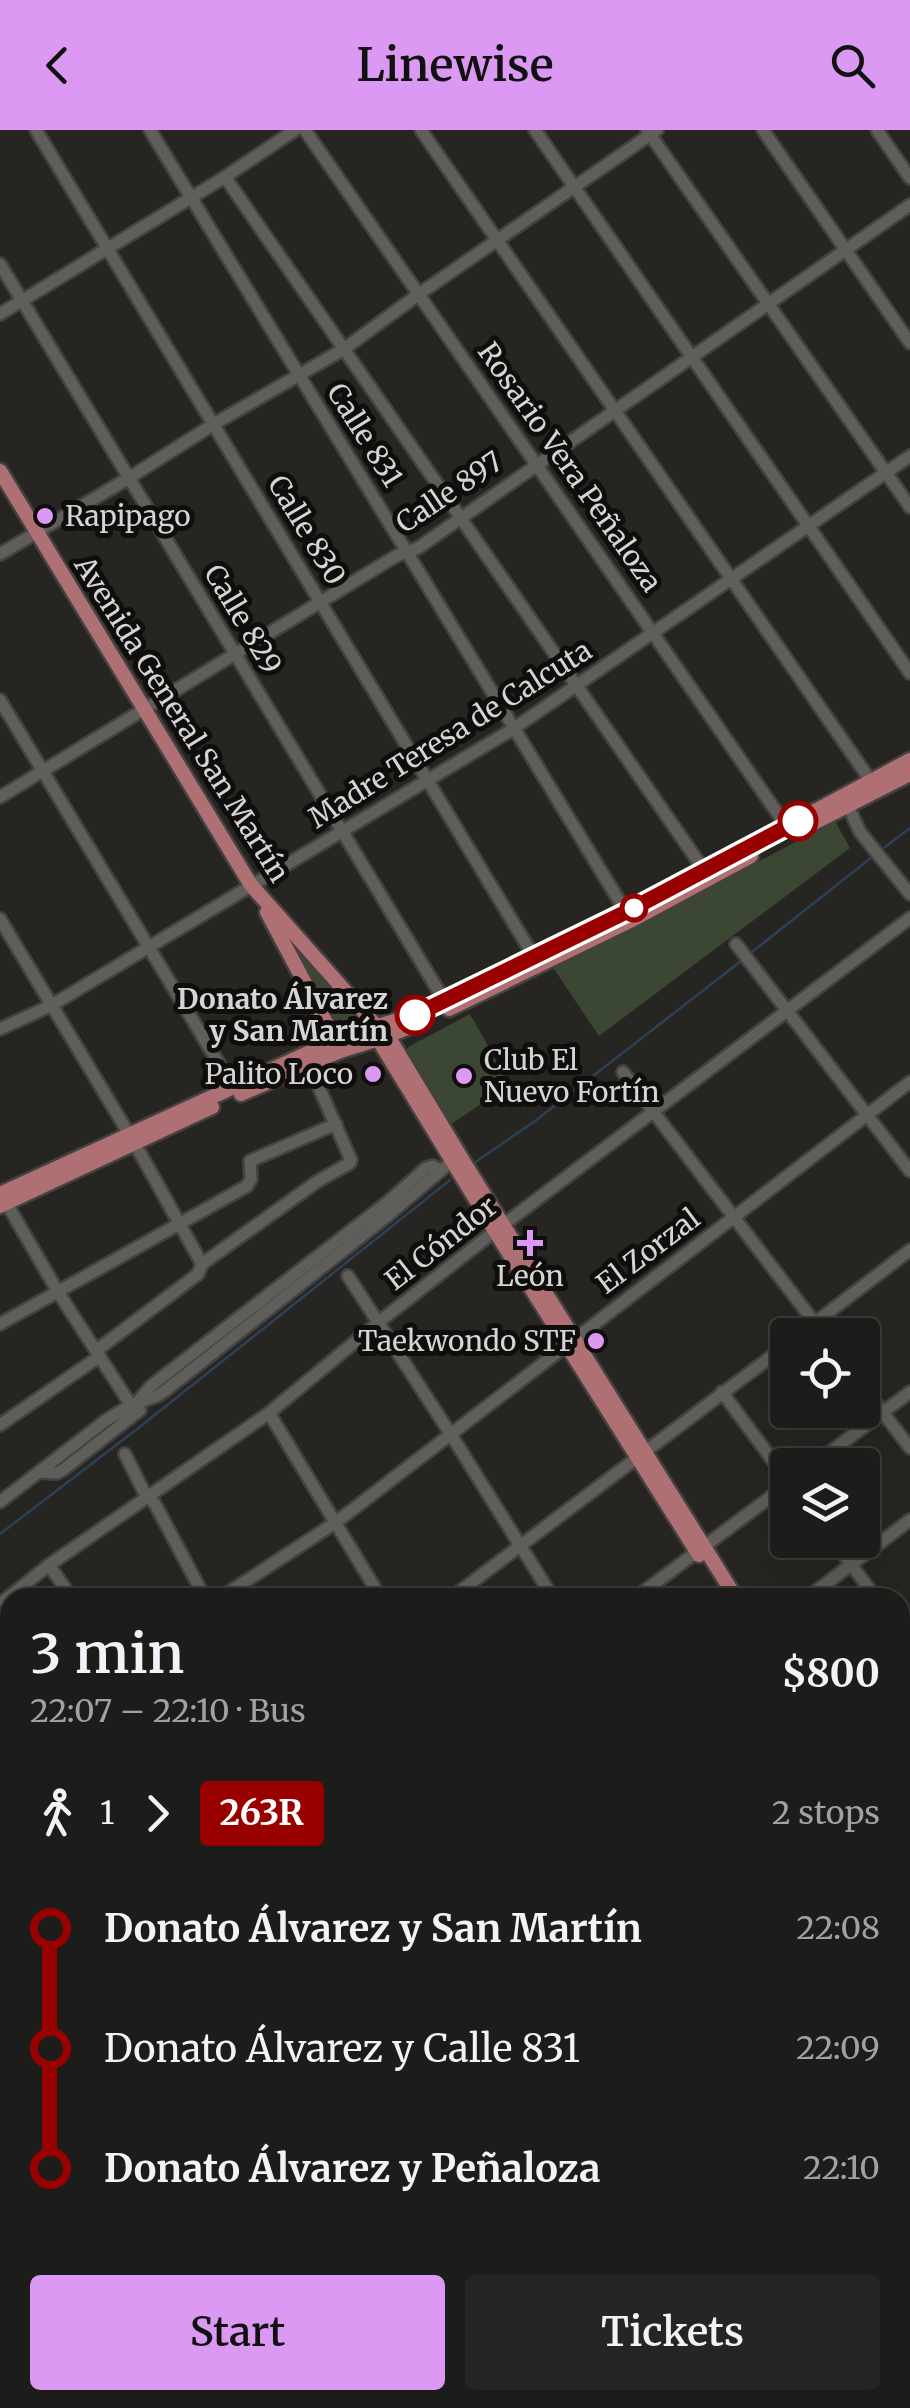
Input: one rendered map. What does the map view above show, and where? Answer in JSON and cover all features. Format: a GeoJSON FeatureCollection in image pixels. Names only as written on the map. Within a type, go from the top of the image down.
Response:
{"type":"FeatureCollection","features":[{"type":"Feature","properties":{"kind":"main road","name":"Avenida General San Martín"},"geometry":{"type":"LineString","coordinates":[[0,471],[252,885],[381,1034],[450,1162],[499,1228],[729,1588]]}},
{"type":"Feature","properties":{"kind":"main road"},"geometry":{"type":"LineString","coordinates":[[381,1034],[534,957],[628,916],[704,870],[848,806],[910,760]]}},
{"type":"Feature","properties":{"kind":"main road"},"geometry":{"type":"LineString","coordinates":[[132,1140],[233,1087],[339,1045],[381,1034],[628,916],[874,786],[910,774]]}},
{"type":"Feature","properties":{"kind":"main road"},"geometry":{"type":"LineString","coordinates":[[252,885],[339,1045]]}},
{"type":"Feature","properties":{"kind":"main road"},"geometry":{"type":"LineString","coordinates":[[2,1198],[309,1064],[339,1045]]}},
{"type":"Feature","properties":{"kind":"main road","name":"Avenida General San Martín"},"geometry":{"type":"LineString","coordinates":[[701,1549],[720,1588]]}},
{"type":"Feature","properties":{"kind":"street","name":"Calle 830"},"geometry":{"type":"LineString","coordinates":[[36,130],[534,957]]}},
{"type":"Feature","properties":{"kind":"street","name":"Calle 831"},"geometry":{"type":"LineString","coordinates":[[150,130],[628,916]]}},
{"type":"Feature","properties":{"kind":"street"},"geometry":{"type":"LineString","coordinates":[[0,314],[225,177],[294,130]]}},
{"type":"Feature","properties":{"kind":"street","name":"Rosario Vera Peñaloza"},"geometry":{"type":"LineString","coordinates":[[305,130],[789,831]]}},
{"type":"Feature","properties":{"kind":"street"},"geometry":{"type":"LineString","coordinates":[[421,130],[874,786]]}},
{"type":"Feature","properties":{"kind":"street"},"geometry":{"type":"LineString","coordinates":[[535,130],[910,673]]}},
{"type":"Feature","properties":{"kind":"street"},"geometry":{"type":"LineString","coordinates":[[763,130],[910,343]]}},
{"type":"Feature","properties":{"kind":"street"},"geometry":{"type":"LineString","coordinates":[[877,130],[910,178]]}},
{"type":"Feature","properties":{"kind":"street"},"geometry":{"type":"LineString","coordinates":[[0,554],[344,349],[652,132],[910,507]]}},
{"type":"Feature","properties":{"kind":"street"},"geometry":{"type":"LineString","coordinates":[[225,177],[704,870]]}},
{"type":"Feature","properties":{"kind":"street","name":"Calle 897"},"geometry":{"type":"LineString","coordinates":[[0,796],[408,552],[910,206]]}},
{"type":"Feature","properties":{"kind":"street","name":"Calle 829"},"geometry":{"type":"LineString","coordinates":[[0,264],[444,1000]]}},
{"type":"Feature","properties":{"kind":"street","name":"Madre Teresa de Calcuta"},"geometry":{"type":"LineString","coordinates":[[0,1028],[51,1005],[513,729],[910,456]]}},
{"type":"Feature","properties":{"kind":"street"},"geometry":{"type":"LineString","coordinates":[[0,700],[233,1087]]}},
{"type":"Feature","properties":{"kind":"street"},"geometry":{"type":"LineString","coordinates":[[848,806],[860,832],[910,894]]}},
{"type":"Feature","properties":{"kind":"street","name":"El Cóndor"},"geometry":{"type":"LineString","coordinates":[[21,1588],[268,1414],[499,1228],[910,918]]}},
{"type":"Feature","properties":{"kind":"street"},"geometry":{"type":"LineString","coordinates":[[0,920],[202,1264]]}},
{"type":"Feature","properties":{"kind":"street"},"geometry":{"type":"LineString","coordinates":[[736,944],[910,1171]]}},
{"type":"Feature","properties":{"kind":"street"},"geometry":{"type":"LineString","coordinates":[[0,1425],[99,1353],[198,1274],[202,1264],[318,1181],[347,1166],[351,1160],[309,1064]]}},
{"type":"Feature","properties":{"kind":"street"},"geometry":{"type":"LineString","coordinates":[[623,1072],[810,1318]]}},
{"type":"Feature","properties":{"kind":"street","name":"El Zorzal"},"geometry":{"type":"LineString","coordinates":[[235,1588],[336,1523],[910,1082]]}},
{"type":"Feature","properties":{"kind":"street"},"geometry":{"type":"LineString","coordinates":[[0,1324],[247,1186],[252,1179],[250,1161],[336,1124]]}},
{"type":"Feature","properties":{"kind":"street"},"geometry":{"type":"LineString","coordinates":[[0,1502],[40,1472],[64,1468],[135,1406],[151,1386],[450,1162]]}},
{"type":"Feature","properties":{"kind":"street"},"geometry":{"type":"LineString","coordinates":[[2,1198],[58,1292],[135,1406]]}},
{"type":"Feature","properties":{"kind":"street"},"geometry":{"type":"LineString","coordinates":[[823,1318],[910,1250]]}},
{"type":"Feature","properties":{"kind":"street"},"geometry":{"type":"LineString","coordinates":[[135,1406],[166,1390],[312,1268]]}},
{"type":"Feature","properties":{"kind":"street"},"geometry":{"type":"LineString","coordinates":[[348,1276],[546,1588]]}},
{"type":"Feature","properties":{"kind":"street"},"geometry":{"type":"LineString","coordinates":[[464,1588],[770,1357]]}},
{"type":"Feature","properties":{"kind":"street"},"geometry":{"type":"LineString","coordinates":[[722,1392],[770,1457]]}},
{"type":"Feature","properties":{"kind":"street"},"geometry":{"type":"LineString","coordinates":[[836,1448],[910,1392]]}},
{"type":"Feature","properties":{"kind":"street"},"geometry":{"type":"LineString","coordinates":[[880,1407],[910,1448]]}},
{"type":"Feature","properties":{"kind":"street"},"geometry":{"type":"LineString","coordinates":[[268,1414],[375,1588]]}},
{"type":"Feature","properties":{"kind":"street"},"geometry":{"type":"LineString","coordinates":[[125,1454],[200,1588]]}},
{"type":"Feature","properties":{"kind":"street"},"geometry":{"type":"LineString","coordinates":[[648,1588],[770,1496]]}},
{"type":"Feature","properties":{"kind":"street"},"geometry":{"type":"LineString","coordinates":[[821,1588],[910,1520]]}},
{"type":"Feature","properties":{"kind":"street"},"geometry":{"type":"LineString","coordinates":[[847,1558],[869,1588]]}},
{"type":"Feature","properties":{"kind":"street"},"geometry":{"type":"LineString","coordinates":[[50,1565],[65,1588]]}},
{"type":"Feature","properties":{"kind":"green space"},"geometry":{"type":"Polygon","coordinates":[[[835,821],[850,848],[599,1036],[552,966],[835,821]]]}},
{"type":"Feature","properties":{"kind":"green space"},"geometry":{"type":"Polygon","coordinates":[[[283,934],[364,1025],[336,1032],[283,934]]]}},
{"type":"Feature","properties":{"kind":"green space","name":"Club El Nuevo Fortín"},"geometry":{"type":"Polygon","coordinates":[[[470,1014],[510,1085],[451,1124],[407,1051],[470,1014]]]}},
{"type":"Feature","properties":{"kind":"waterway"},"geometry":{"type":"LineString","coordinates":[[885,847],[910,828]]}},
{"type":"Feature","properties":{"kind":"waterway"},"geometry":{"type":"LineString","coordinates":[[752,952],[872,857]]}},
{"type":"Feature","properties":{"kind":"waterway"},"geometry":{"type":"LineString","coordinates":[[474,1163],[535,1121],[741,961]]}},
{"type":"Feature","properties":{"kind":"waterway"},"geometry":{"type":"LineString","coordinates":[[0,1534],[450,1180]]}},
{"type":"Feature","properties":{"kind":"bus line","name":"263R"},"geometry":{"type":"LineString","coordinates":[[415,1015],[626,912],[798,821]]}},
{"type":"Feature","properties":{"kind":"place","name":"Rapipago"},"geometry":{"type":"Point","coordinates":[45,516]}},
{"type":"Feature","properties":{"kind":"place","name":"Donato Álvarez y San Martín"},"geometry":{"type":"Point","coordinates":[415,1015]}},
{"type":"Feature","properties":{"kind":"place","name":"Palito Loco"},"geometry":{"type":"Point","coordinates":[373,1074]}},
{"type":"Feature","properties":{"kind":"place","name":"Club El Nuevo Fortín"},"geometry":{"type":"Point","coordinates":[464,1076]}},
{"type":"Feature","properties":{"kind":"place","name":"León"},"geometry":{"type":"Point","coordinates":[530,1243]}},
{"type":"Feature","properties":{"kind":"place","name":"Taekwondo STF"},"geometry":{"type":"Point","coordinates":[596,1341]}}]}
